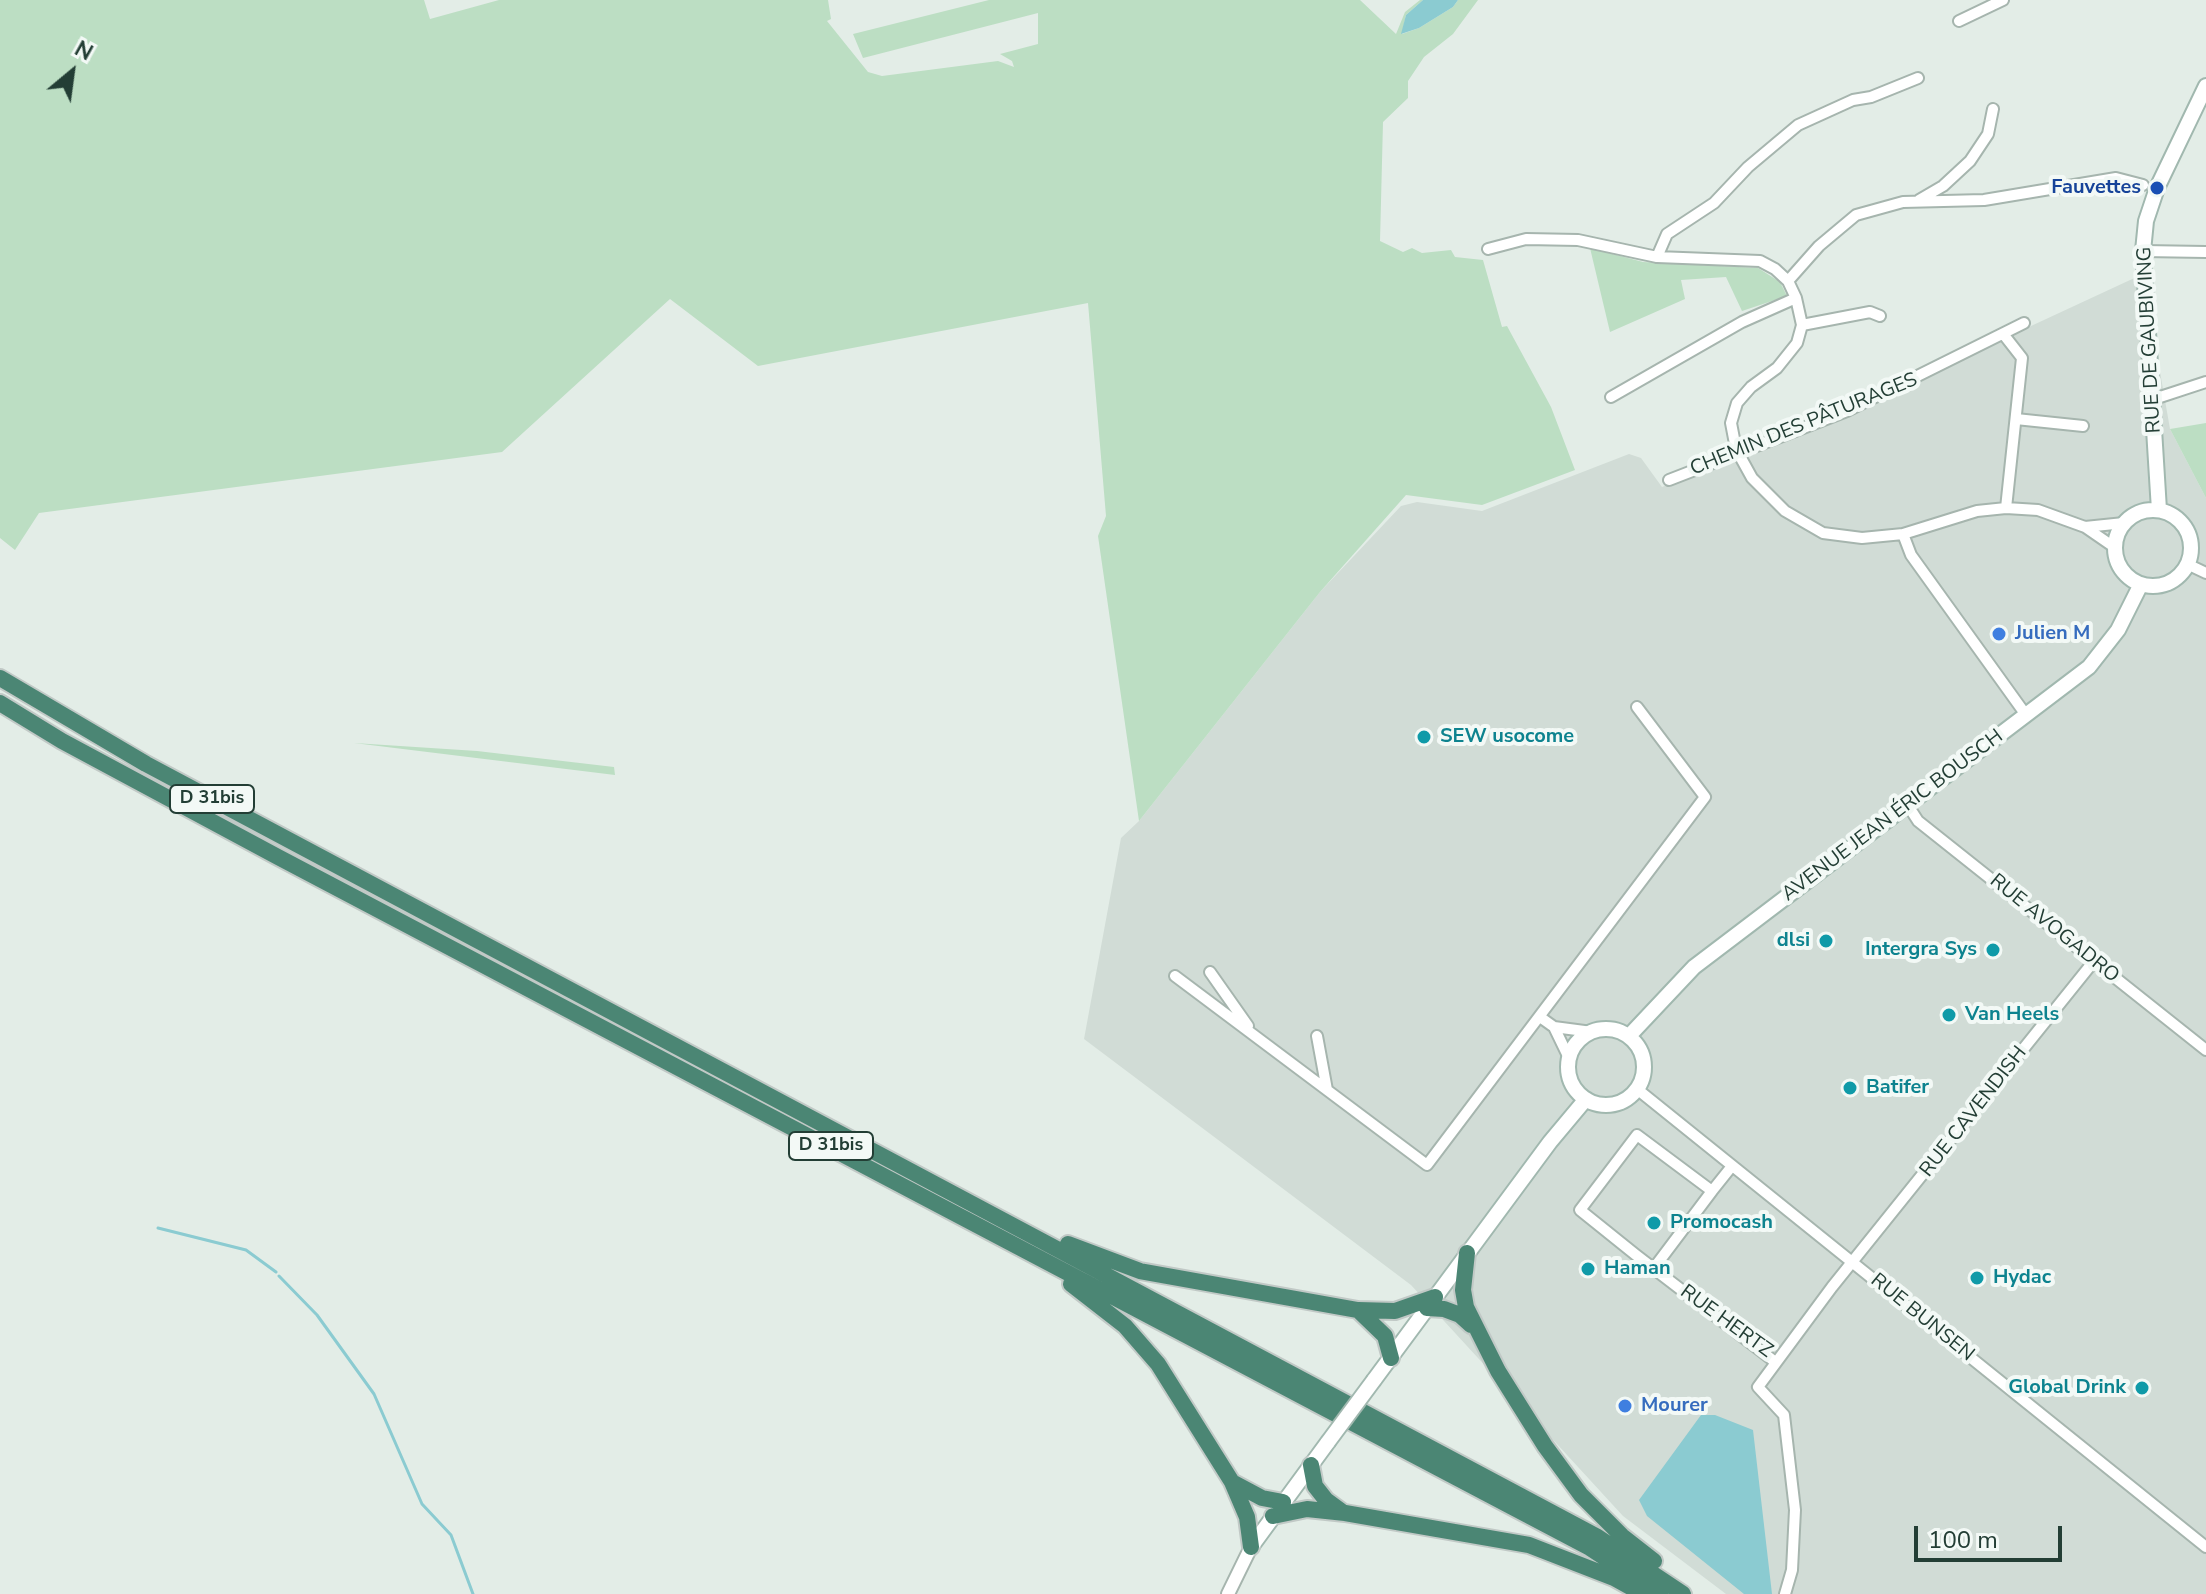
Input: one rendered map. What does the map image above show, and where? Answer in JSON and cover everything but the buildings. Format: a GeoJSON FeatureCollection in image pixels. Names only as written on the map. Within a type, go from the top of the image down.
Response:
{"type":"FeatureCollection","features":[{"type":"Feature","properties":{"kind":"highway","name":"D 31bis"},"geometry":{"type":"LineString","coordinates":[[0,678],[146,764],[1596,1536],[1683,1594]]}},
{"type":"Feature","properties":{"kind":"highway","name":"D 31bis"},"geometry":{"type":"LineString","coordinates":[[0,703],[62,741],[278,857],[1001,1235],[1590,1548],[1660,1594]]}},
{"type":"Feature","properties":{"kind":"highway"},"geometry":{"type":"LineString","coordinates":[[945,1190],[1007,1214],[1084,1251],[1140,1271],[1358,1310],[1395,1311],[1431,1303],[1473,1326]]}},
{"type":"Feature","properties":{"kind":"highway"},"geometry":{"type":"LineString","coordinates":[[1001,1235],[1033,1261],[1087,1294],[1125,1326],[1158,1364],[1232,1482],[1247,1517],[1251,1547]]}},
{"type":"Feature","properties":{"kind":"highway"},"geometry":{"type":"LineString","coordinates":[[1467,1253],[1463,1290],[1473,1326],[1545,1446],[1581,1495],[1622,1536],[1696,1594]]}},
{"type":"Feature","properties":{"kind":"highway"},"geometry":{"type":"LineString","coordinates":[[1358,1310],[1385,1336],[1391,1358]]}},
{"type":"Feature","properties":{"kind":"highway"},"geometry":{"type":"LineString","coordinates":[[1311,1465],[1315,1486],[1326,1500],[1345,1513]]}},
{"type":"Feature","properties":{"kind":"highway"},"geometry":{"type":"LineString","coordinates":[[1232,1482],[1278,1509],[1345,1513],[1529,1545],[1614,1578],[1643,1594]]}},
{"type":"Feature","properties":{"kind":"main road","name":"RUE DE GAUBIVING"},"geometry":{"type":"LineString","coordinates":[[2159,510],[2143,251],[2146,221],[2157,188],[2206,86]]}},
{"type":"Feature","properties":{"kind":"main road"},"geometry":{"type":"LineString","coordinates":[[2159,510],[2170,514],[2186,530],[2190,541],[2187,564],[2172,580],[2151,586],[2141,584],[2121,569],[2114,547],[2124,523],[2134,515],[2159,510]]}},
{"type":"Feature","properties":{"kind":"main road","name":"AVENUE JEAN ÉRIC BOUSCH"},"geometry":{"type":"LineString","coordinates":[[1629,1036],[1694,967],[2089,667],[2118,630],[2141,584]]}},
{"type":"Feature","properties":{"kind":"main road"},"geometry":{"type":"LineString","coordinates":[[1618,1030],[1629,1036],[1640,1048],[1644,1062],[1637,1089],[1613,1104],[1586,1099],[1574,1087],[1568,1071],[1569,1058],[1575,1045],[1592,1032],[1618,1030]]}},
{"type":"Feature","properties":{"kind":"main road"},"geometry":{"type":"LineString","coordinates":[[1251,1547],[1467,1253],[1586,1099]]}},
{"type":"Feature","properties":{"kind":"street"},"geometry":{"type":"LineString","coordinates":[[1959,21],[2003,0]]}},
{"type":"Feature","properties":{"kind":"street"},"geometry":{"type":"LineString","coordinates":[[1657,257],[1667,234],[1714,203],[1748,167],[1798,125],[1853,100],[1871,97],[1918,78]]}},
{"type":"Feature","properties":{"kind":"street"},"geometry":{"type":"LineString","coordinates":[[1916,201],[1943,186],[1970,161],[1988,134],[1993,109]]}},
{"type":"Feature","properties":{"kind":"street"},"geometry":{"type":"LineString","coordinates":[[1788,281],[1819,246],[1856,215],[1916,201],[1984,200],[2116,178],[2143,185]]}},
{"type":"Feature","properties":{"kind":"street"},"geometry":{"type":"LineString","coordinates":[[1488,249],[1526,239],[1578,240],[1657,257],[1760,261],[1788,281],[1796,298],[1802,325],[1797,343],[1777,368],[1751,387],[1737,403],[1731,423],[1738,453],[1752,478],[1785,511],[1823,533],[1862,538],[1903,534],[1977,511],[2006,508],[2038,510],[2085,527],[2114,547]]}},
{"type":"Feature","properties":{"kind":"street"},"geometry":{"type":"LineString","coordinates":[[2143,251],[2206,252]]}},
{"type":"Feature","properties":{"kind":"street"},"geometry":{"type":"LineString","coordinates":[[1611,397],[1742,322],[1796,298]]}},
{"type":"Feature","properties":{"kind":"street"},"geometry":{"type":"LineString","coordinates":[[1802,325],[1870,312],[1880,316]]}},
{"type":"Feature","properties":{"kind":"street","name":"CHEMIN DES PÂTURAGES"},"geometry":{"type":"LineString","coordinates":[[1669,480],[1847,411],[2024,323]]}},
{"type":"Feature","properties":{"kind":"street"},"geometry":{"type":"LineString","coordinates":[[2004,335],[2022,358],[2006,508]]}},
{"type":"Feature","properties":{"kind":"street"},"geometry":{"type":"LineString","coordinates":[[2154,399],[2206,382]]}},
{"type":"Feature","properties":{"kind":"street"},"geometry":{"type":"LineString","coordinates":[[2016,419],[2083,426]]}},
{"type":"Feature","properties":{"kind":"street"},"geometry":{"type":"LineString","coordinates":[[2085,527],[2124,523]]}},
{"type":"Feature","properties":{"kind":"street"},"geometry":{"type":"LineString","coordinates":[[1903,534],[1911,555],[2026,715]]}},
{"type":"Feature","properties":{"kind":"street"},"geometry":{"type":"LineString","coordinates":[[2187,564],[2206,573]]}},
{"type":"Feature","properties":{"kind":"street"},"geometry":{"type":"LineString","coordinates":[[1175,976],[1427,1165],[1705,797],[1637,707]]}},
{"type":"Feature","properties":{"kind":"street","name":"RUE AVOGADRO"},"geometry":{"type":"LineString","coordinates":[[1907,804],[1918,821],[2206,1050]]}},
{"type":"Feature","properties":{"kind":"street","name":"RUE CAVENDISH"},"geometry":{"type":"LineString","coordinates":[[1853,1263],[2094,961]]}},
{"type":"Feature","properties":{"kind":"street"},"geometry":{"type":"LineString","coordinates":[[1210,972],[1255,1036]]}},
{"type":"Feature","properties":{"kind":"street"},"geometry":{"type":"LineString","coordinates":[[1540,1017],[1554,1027],[1592,1032]]}},
{"type":"Feature","properties":{"kind":"street"},"geometry":{"type":"LineString","coordinates":[[1554,1027],[1569,1058]]}},
{"type":"Feature","properties":{"kind":"street"},"geometry":{"type":"LineString","coordinates":[[1317,1036],[1327,1090]]}},
{"type":"Feature","properties":{"kind":"street","name":"RUE BUNSEN"},"geometry":{"type":"LineString","coordinates":[[1637,1089],[2206,1547]]}},
{"type":"Feature","properties":{"kind":"street","name":"RUE HERTZ"},"geometry":{"type":"LineString","coordinates":[[1712,1191],[1637,1135],[1580,1210],[1774,1361],[1853,1263]]}},
{"type":"Feature","properties":{"kind":"street"},"geometry":{"type":"LineString","coordinates":[[1654,1268],[1732,1166]]}},
{"type":"Feature","properties":{"kind":"street"},"geometry":{"type":"LineString","coordinates":[[1774,1361],[1758,1387],[1784,1415],[1795,1510],[1792,1570],[1785,1594]]}},
{"type":"Feature","properties":{"kind":"street"},"geometry":{"type":"LineString","coordinates":[[1228,1594],[1251,1547]]}},
{"type":"Feature","properties":{"kind":"shaded area"},"geometry":{"type":"Polygon","coordinates":[[[2143,274],[2170,429],[2206,498],[2206,1594],[1726,1594],[1623,1516],[1411,1285],[1084,1039],[1121,838],[1139,821],[1320,592],[1401,506],[1417,502],[1482,511],[1629,454],[1641,458],[1662,487],[1734,459],[1751,456],[2143,274]]]}},
{"type":"Feature","properties":{"kind":"green space"},"geometry":{"type":"Polygon","coordinates":[[[0,0],[424,0],[430,19],[499,0],[828,0],[831,19],[827,21],[868,72],[882,76],[998,61],[1014,67],[1012,61],[1000,54],[1038,44],[1038,13],[863,58],[853,34],[989,0],[1360,0],[1396,34],[1405,12],[1423,0],[1406,15],[1402,34],[1419,28],[1453,7],[1458,0],[1478,0],[1453,34],[1424,57],[1408,81],[1408,98],[1383,122],[1380,241],[1403,252],[1412,248],[1422,253],[1451,250],[1455,257],[1483,260],[1502,327],[1507,326],[1551,407],[1575,470],[1482,505],[1406,495],[1320,592],[1139,821],[1098,536],[1106,516],[1088,303],[758,366],[670,299],[502,452],[39,513],[15,550],[0,538],[0,0]]]}},
{"type":"Feature","properties":{"kind":"green space"},"geometry":{"type":"Polygon","coordinates":[[[1590,248],[1643,262],[1758,268],[1780,282],[1787,296],[1742,311],[1726,277],[1681,280],[1685,299],[1610,332],[1590,248]]]}},
{"type":"Feature","properties":{"kind":"green space"},"geometry":{"type":"Polygon","coordinates":[[[2206,423],[2206,498],[2170,429],[2206,423]]]}},
{"type":"Feature","properties":{"kind":"green space"},"geometry":{"type":"Polygon","coordinates":[[[354,743],[477,751],[614,767],[615,775],[354,743]]]}},
{"type":"Feature","properties":{"kind":"water"},"geometry":{"type":"Polygon","coordinates":[[[1423,0],[1458,0],[1453,7],[1419,28],[1401,34],[1406,15],[1423,0]]]}},
{"type":"Feature","properties":{"kind":"water"},"geometry":{"type":"Polygon","coordinates":[[[1701,1415],[1715,1415],[1753,1430],[1772,1594],[1744,1594],[1647,1516],[1639,1500],[1701,1415]]]}},
{"type":"Feature","properties":{"kind":"waterway"},"geometry":{"type":"LineString","coordinates":[[158,1228],[246,1250],[276,1272]]}},
{"type":"Feature","properties":{"kind":"waterway"},"geometry":{"type":"LineString","coordinates":[[279,1276],[317,1315],[374,1394],[422,1504],[451,1535],[473,1594]]}},
{"type":"Feature","properties":{"kind":"place","name":"Fauvettes"},"geometry":{"type":"Point","coordinates":[2157,188]}},
{"type":"Feature","properties":{"kind":"place","name":"Julien M"},"geometry":{"type":"Point","coordinates":[1999,634]}},
{"type":"Feature","properties":{"kind":"place","name":"SEW usocome"},"geometry":{"type":"Point","coordinates":[1424,737]}},
{"type":"Feature","properties":{"kind":"place","name":"dlsi"},"geometry":{"type":"Point","coordinates":[1826,941]}},
{"type":"Feature","properties":{"kind":"place","name":"Intergra Sys"},"geometry":{"type":"Point","coordinates":[1993,950]}},
{"type":"Feature","properties":{"kind":"place","name":"Van Heels"},"geometry":{"type":"Point","coordinates":[1949,1015]}},
{"type":"Feature","properties":{"kind":"place","name":"Batifer"},"geometry":{"type":"Point","coordinates":[1850,1088]}},
{"type":"Feature","properties":{"kind":"place","name":"Promocash"},"geometry":{"type":"Point","coordinates":[1654,1223]}},
{"type":"Feature","properties":{"kind":"place","name":"Haman"},"geometry":{"type":"Point","coordinates":[1588,1269]}},
{"type":"Feature","properties":{"kind":"place","name":"Hydac"},"geometry":{"type":"Point","coordinates":[1977,1278]}},
{"type":"Feature","properties":{"kind":"place","name":"Global Drink"},"geometry":{"type":"Point","coordinates":[2142,1388]}},
{"type":"Feature","properties":{"kind":"place","name":"Mourer"},"geometry":{"type":"Point","coordinates":[1625,1406]}}]}
